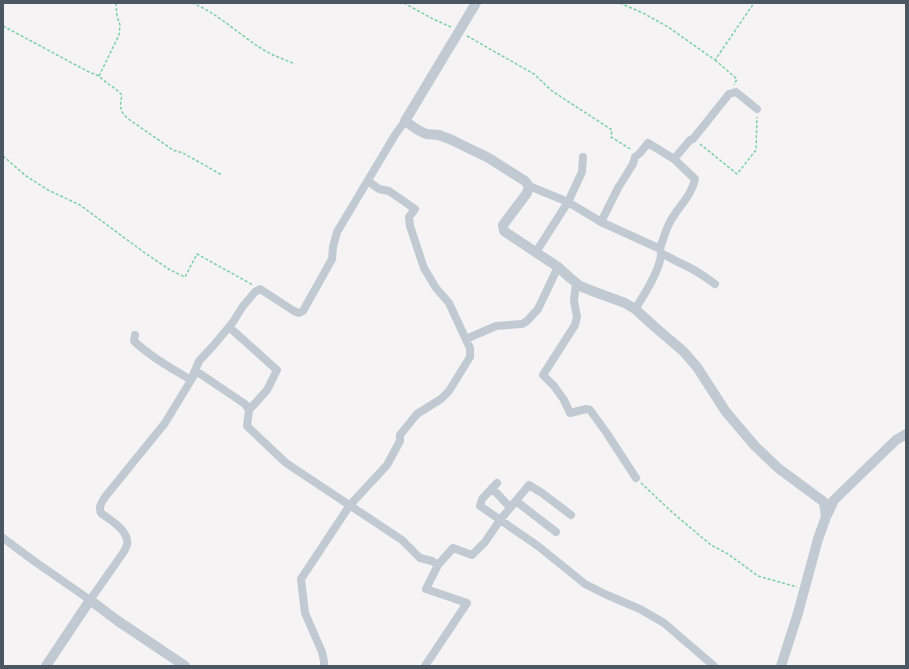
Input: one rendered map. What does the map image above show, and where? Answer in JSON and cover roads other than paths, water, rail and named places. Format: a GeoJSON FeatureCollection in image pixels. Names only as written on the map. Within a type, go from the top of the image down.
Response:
{"type":"FeatureCollection","features":[{"type":"Feature","properties":{"kind":"street"},"geometry":{"type":"LineString","coordinates":[[191,380],[199,361],[229,327],[254,292],[260,289],[294,311],[299,313],[303,311],[332,259],[333,247],[337,232],[476,3]]}},
{"type":"Feature","properties":{"kind":"street"},"geometry":{"type":"LineString","coordinates":[[674,159],[690,140],[693,139],[729,94],[736,92],[757,109]]}},
{"type":"Feature","properties":{"kind":"street"},"geometry":{"type":"LineString","coordinates":[[405,121],[426,134],[439,135],[487,157],[525,181],[529,186],[568,202],[601,222],[656,247],[677,262],[688,266],[715,284]]}},
{"type":"Feature","properties":{"kind":"street"},"geometry":{"type":"LineString","coordinates":[[601,222],[636,157],[648,143],[674,159],[695,179],[682,204],[670,222],[657,269],[646,292],[635,309]]}},
{"type":"Feature","properties":{"kind":"street"},"geometry":{"type":"LineString","coordinates":[[536,252],[568,202],[582,172],[583,157]]}},
{"type":"Feature","properties":{"kind":"street"},"geometry":{"type":"LineString","coordinates":[[324,666],[322,652],[305,613],[301,579],[350,505],[387,465],[400,441],[400,435],[417,414],[441,399],[449,391],[470,357],[470,348],[450,303],[436,288],[424,268],[410,226],[409,217],[415,209],[389,191],[378,188],[368,181]]}},
{"type":"Feature","properties":{"kind":"street"},"geometry":{"type":"LineString","coordinates":[[529,186],[527,193],[503,225],[504,231],[558,267],[580,286],[625,303],[635,309],[683,351],[697,367],[726,412],[755,446],[778,468],[824,502],[826,516]]}},
{"type":"Feature","properties":{"kind":"street"},"geometry":{"type":"LineString","coordinates":[[466,339],[496,326],[522,324],[527,321],[538,309],[558,267]]}},
{"type":"Feature","properties":{"kind":"street"},"geometry":{"type":"LineString","coordinates":[[576,282],[574,301],[577,317],[575,324],[543,375],[554,386],[564,400],[570,413],[586,409],[590,410],[636,478]]}},
{"type":"Feature","properties":{"kind":"street"},"geometry":{"type":"LineString","coordinates":[[229,327],[277,370],[267,390],[249,410],[247,426],[286,463],[402,540],[420,558],[432,561],[438,565]]}},
{"type":"Feature","properties":{"kind":"street"},"geometry":{"type":"LineString","coordinates":[[135,335],[134,341],[151,355],[191,380]]}},
{"type":"Feature","properties":{"kind":"street"},"geometry":{"type":"LineString","coordinates":[[46,666],[127,546],[125,534],[102,513],[100,509],[101,504],[165,423],[168,415],[196,372],[245,404],[249,410]]}},
{"type":"Feature","properties":{"kind":"street"},"geometry":{"type":"LineString","coordinates":[[781,666],[798,613],[818,539],[826,516],[834,500],[896,440],[906,434]]}},
{"type":"Feature","properties":{"kind":"street"},"geometry":{"type":"LineString","coordinates":[[425,666],[467,603],[426,590],[438,565],[453,548],[472,555],[485,542],[500,520],[529,485],[571,515]]}},
{"type":"Feature","properties":{"kind":"street"},"geometry":{"type":"LineString","coordinates":[[556,532],[532,513],[514,504],[506,503],[494,486],[482,499],[480,506],[538,546],[585,584],[606,595],[640,609],[664,623],[714,666]]}},
{"type":"Feature","properties":{"kind":"street"},"geometry":{"type":"LineString","coordinates":[[3,538],[118,621],[185,666]]}}]}
